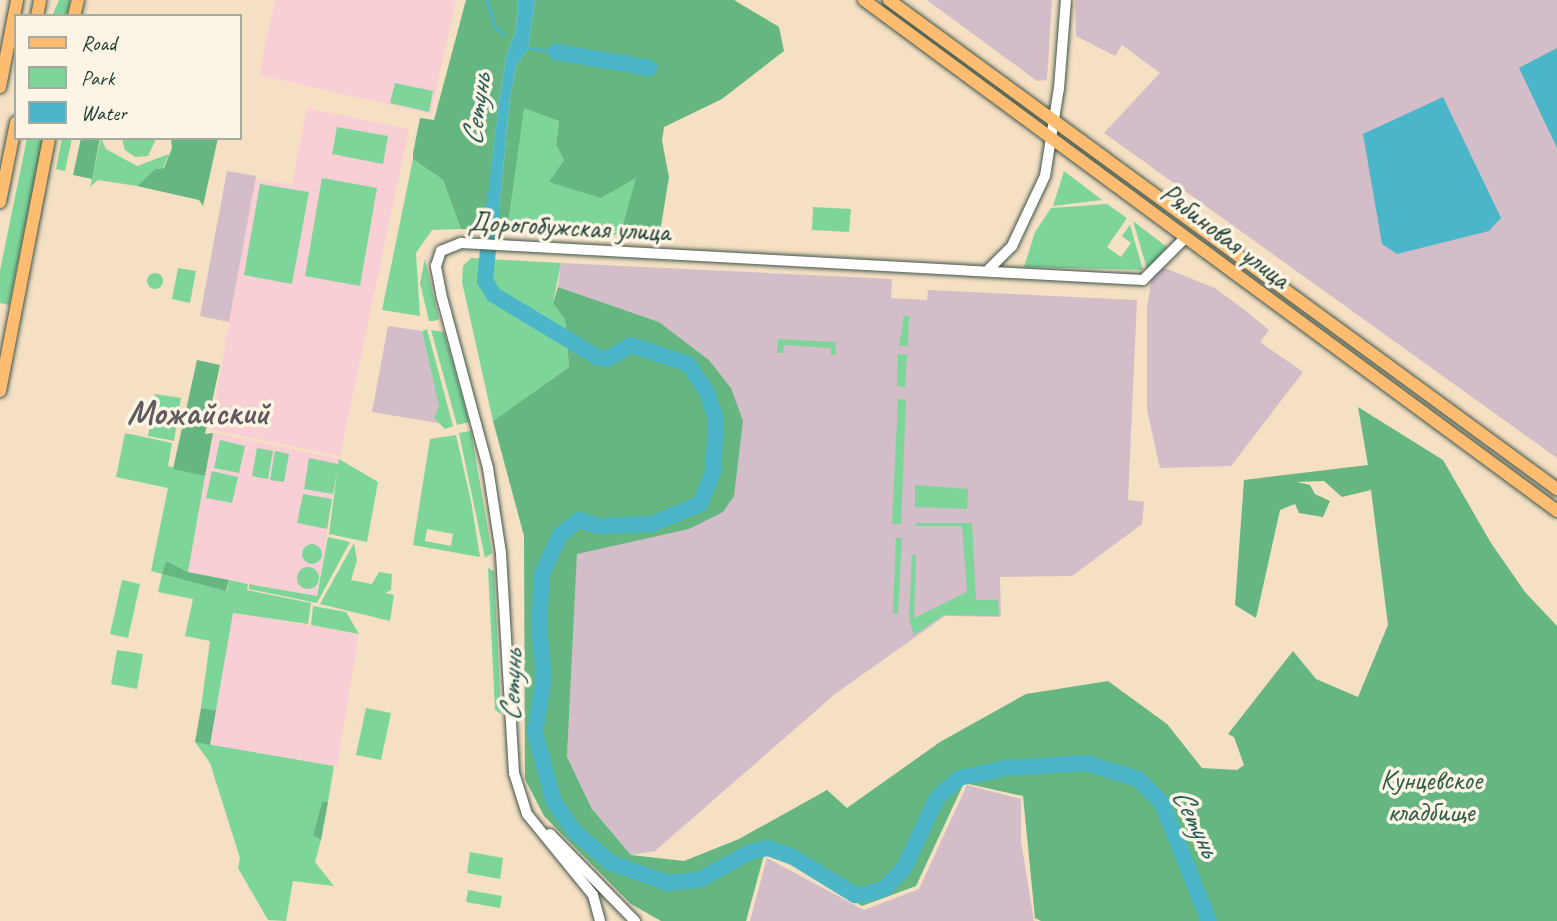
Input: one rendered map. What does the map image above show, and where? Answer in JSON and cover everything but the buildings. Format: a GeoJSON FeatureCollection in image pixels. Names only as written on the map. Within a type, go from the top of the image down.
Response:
{"type":"FeatureCollection","features":[{"type":"Feature","properties":{"kind":"main road","name":"Рябиновая улица"},"geometry":{"type":"LineString","coordinates":[[864,0],[1557,511]]}},
{"type":"Feature","properties":{"kind":"main road","name":"Рябиновая улица"},"geometry":{"type":"LineString","coordinates":[[889,0],[1557,489]]}},
{"type":"Feature","properties":{"kind":"main road"},"geometry":{"type":"LineString","coordinates":[[0,87],[14,15]]}},
{"type":"Feature","properties":{"kind":"main road"},"geometry":{"type":"LineString","coordinates":[[0,202],[14,133]]}},
{"type":"Feature","properties":{"kind":"main road"},"geometry":{"type":"LineString","coordinates":[[0,391],[49,140]]}},
{"type":"Feature","properties":{"kind":"street"},"geometry":{"type":"LineString","coordinates":[[989,268],[1012,246],[1045,176],[1054,122],[1066,0]]}},
{"type":"Feature","properties":{"kind":"street","name":"Дорогобужская улица"},"geometry":{"type":"LineString","coordinates":[[600,921],[593,895],[527,814],[510,751],[507,628],[488,468],[436,267],[441,251],[450,245],[475,244],[989,268],[1001,274],[1143,280],[1186,237]]}},
{"type":"Feature","properties":{"kind":"street","name":"Дорогобужская улица"},"geometry":{"type":"LineString","coordinates":[[521,790],[544,828],[635,921]]}},
{"type":"Feature","properties":{"kind":"shaded area"},"geometry":{"type":"Polygon","coordinates":[[[275,0],[456,0],[431,114],[259,75],[275,0]]]}},
{"type":"Feature","properties":{"kind":"shaded area"},"geometry":{"type":"Polygon","coordinates":[[[927,0],[1052,0],[1047,80],[1037,81],[927,0]]]}},
{"type":"Feature","properties":{"kind":"shaded area"},"geometry":{"type":"Polygon","coordinates":[[[1075,0],[1557,0],[1557,458],[1104,133],[1160,73],[1122,45],[1115,56],[1076,36],[1075,0]]]}},
{"type":"Feature","properties":{"kind":"shaded area"},"geometry":{"type":"Polygon","coordinates":[[[307,108],[409,129],[340,456],[210,429],[255,179],[292,185],[307,108]]]}},
{"type":"Feature","properties":{"kind":"shaded area"},"geometry":{"type":"Polygon","coordinates":[[[227,171],[256,176],[229,322],[200,316],[227,171]]]}},
{"type":"Feature","properties":{"kind":"shaded area"},"geometry":{"type":"Polygon","coordinates":[[[561,263],[892,279],[891,298],[927,300],[928,290],[1137,300],[1128,500],[1144,502],[1142,524],[1072,576],[1000,577],[1001,617],[945,616],[835,694],[655,851],[631,855],[592,809],[567,757],[577,553],[689,529],[731,388],[709,360],[659,322],[558,287],[561,263]]]}},
{"type":"Feature","properties":{"kind":"shaded area"},"geometry":{"type":"Polygon","coordinates":[[[1162,267],[1215,288],[1246,311],[1269,330],[1260,342],[1303,372],[1231,466],[1160,468],[1147,410],[1147,308],[1152,276],[1162,267]]]}},
{"type":"Feature","properties":{"kind":"shaded area"},"geometry":{"type":"Polygon","coordinates":[[[388,326],[422,331],[444,424],[372,412],[388,326]]]}},
{"type":"Feature","properties":{"kind":"shaded area"},"geometry":{"type":"Polygon","coordinates":[[[213,433],[339,459],[317,596],[188,572],[213,433]]]}},
{"type":"Feature","properties":{"kind":"shaded area"},"geometry":{"type":"Polygon","coordinates":[[[233,612],[359,634],[337,766],[210,745],[233,612]]]}},
{"type":"Feature","properties":{"kind":"shaded area"},"geometry":{"type":"Polygon","coordinates":[[[967,785],[1021,799],[1021,841],[1034,921],[750,921],[767,858],[864,910],[919,889],[967,785]]]}},
{"type":"Feature","properties":{"kind":"green space"},"geometry":{"type":"Polygon","coordinates":[[[59,0],[70,0],[67,14],[53,14],[59,0]]]}},
{"type":"Feature","properties":{"kind":"green space"},"geometry":{"type":"Polygon","coordinates":[[[466,0],[518,0],[516,30],[507,53],[499,101],[485,230],[497,230],[510,98],[516,66],[528,49],[535,0],[734,0],[779,27],[784,51],[722,99],[664,127],[662,141],[669,177],[659,238],[620,235],[636,178],[601,198],[549,182],[564,160],[556,145],[559,121],[524,108],[507,232],[461,229],[443,180],[413,159],[413,153],[420,118],[434,120],[466,0]]]}},
{"type":"Feature","properties":{"kind":"green space"},"geometry":{"type":"Polygon","coordinates":[[[395,83],[433,91],[429,112],[390,103],[395,83]]]}},
{"type":"Feature","properties":{"kind":"green space"},"geometry":{"type":"Polygon","coordinates":[[[523,107],[559,121],[556,145],[564,160],[550,183],[637,177],[620,235],[507,232],[523,107]]]}},
{"type":"Feature","properties":{"kind":"green space"},"geometry":{"type":"Polygon","coordinates":[[[337,127],[388,136],[383,164],[332,154],[337,127]]]}},
{"type":"Feature","properties":{"kind":"green space"},"geometry":{"type":"Polygon","coordinates":[[[27,140],[43,140],[9,305],[0,303],[0,271],[27,140]]]}},
{"type":"Feature","properties":{"kind":"green space"},"geometry":{"type":"Polygon","coordinates":[[[62,140],[72,140],[65,171],[56,169],[62,140]]]}},
{"type":"Feature","properties":{"kind":"green space"},"geometry":{"type":"Polygon","coordinates":[[[81,140],[100,140],[92,179],[73,175],[81,140]]]}},
{"type":"Feature","properties":{"kind":"green space"},"geometry":{"type":"Polygon","coordinates":[[[101,140],[106,149],[137,166],[169,154],[163,168],[155,169],[137,186],[98,180],[90,187],[101,140]]]}},
{"type":"Feature","properties":{"kind":"green space"},"geometry":{"type":"Polygon","coordinates":[[[122,140],[156,140],[148,156],[135,157],[125,150],[122,140]]]}},
{"type":"Feature","properties":{"kind":"green space"},"geometry":{"type":"Polygon","coordinates":[[[171,140],[218,140],[203,206],[199,200],[137,186],[155,169],[164,168],[172,148],[171,140]]]}},
{"type":"Feature","properties":{"kind":"green space"},"geometry":{"type":"Polygon","coordinates":[[[413,159],[443,180],[461,229],[432,230],[416,253],[420,316],[382,310],[413,159]]]}},
{"type":"Feature","properties":{"kind":"green space"},"geometry":{"type":"Polygon","coordinates":[[[1064,171],[1102,200],[1053,206],[1064,171]]]}},
{"type":"Feature","properties":{"kind":"green space"},"geometry":{"type":"Polygon","coordinates":[[[322,178],[377,188],[360,286],[305,276],[322,178]]]}},
{"type":"Feature","properties":{"kind":"green space"},"geometry":{"type":"Polygon","coordinates":[[[260,184],[309,192],[292,284],[244,275],[260,184]]]}},
{"type":"Feature","properties":{"kind":"green space"},"geometry":{"type":"Polygon","coordinates":[[[1107,204],[1127,218],[1107,247],[1121,257],[1131,243],[1122,236],[1130,225],[1143,270],[1024,267],[1035,232],[1051,208],[1107,204]]]}},
{"type":"Feature","properties":{"kind":"green space"},"geometry":{"type":"Polygon","coordinates":[[[813,207],[851,209],[849,232],[812,230],[813,207]]]}},
{"type":"Feature","properties":{"kind":"green space"},"geometry":{"type":"Polygon","coordinates":[[[1133,221],[1167,247],[1147,269],[1133,221]]]}},
{"type":"Feature","properties":{"kind":"green space"},"geometry":{"type":"Polygon","coordinates":[[[471,258],[561,263],[553,303],[565,320],[569,367],[493,421],[462,282],[463,266],[471,258]]]}},
{"type":"Feature","properties":{"kind":"green space"},"geometry":{"type":"Polygon","coordinates":[[[425,259],[439,319],[434,321],[429,321],[420,283],[425,259]]]}},
{"type":"Feature","properties":{"kind":"green space"},"geometry":{"type":"Polygon","coordinates":[[[178,268],[196,271],[190,303],[172,299],[178,268]]]}},
{"type":"Feature","properties":{"kind":"green space"},"geometry":{"type":"Polygon","coordinates":[[[152,273],[158,273],[163,281],[161,287],[152,289],[147,284],[147,278],[152,273]]]}},
{"type":"Feature","properties":{"kind":"green space","name":"Кунцевское кладбище"},"geometry":{"type":"Polygon","coordinates":[[[558,287],[659,322],[709,360],[731,388],[743,421],[734,496],[723,512],[689,529],[577,554],[567,757],[592,809],[631,855],[684,861],[739,839],[827,790],[847,808],[940,742],[1026,694],[1108,681],[1167,724],[1202,768],[1237,770],[1244,765],[1234,737],[1228,734],[1293,651],[1316,679],[1358,697],[1388,625],[1371,490],[1342,497],[1324,481],[1297,482],[1310,485],[1315,494],[1330,501],[1323,517],[1299,513],[1295,504],[1280,510],[1256,618],[1235,605],[1244,480],[1368,465],[1358,407],[1443,460],[1491,543],[1525,592],[1557,626],[1557,921],[1041,921],[1035,918],[1023,796],[964,783],[916,886],[862,906],[788,861],[764,855],[746,921],[661,921],[631,904],[544,816],[525,779],[524,536],[493,421],[569,367],[565,320],[553,303],[558,287]]]}},
{"type":"Feature","properties":{"kind":"green space"},"geometry":{"type":"Polygon","coordinates":[[[904,316],[909,316],[908,346],[899,346],[904,316]]]}},
{"type":"Feature","properties":{"kind":"green space"},"geometry":{"type":"Polygon","coordinates":[[[427,329],[453,426],[445,429],[434,418],[439,406],[422,331],[427,329]]]}},
{"type":"Feature","properties":{"kind":"green space"},"geometry":{"type":"Polygon","coordinates":[[[431,330],[444,332],[469,422],[457,425],[431,330]]]}},
{"type":"Feature","properties":{"kind":"green space"},"geometry":{"type":"Polygon","coordinates":[[[778,339],[836,342],[835,355],[831,355],[831,348],[784,345],[783,353],[777,353],[778,339]]]}},
{"type":"Feature","properties":{"kind":"green space"},"geometry":{"type":"Polygon","coordinates":[[[898,354],[907,355],[905,387],[897,386],[898,354]]]}},
{"type":"Feature","properties":{"kind":"green space"},"geometry":{"type":"Polygon","coordinates":[[[197,360],[220,365],[205,434],[213,433],[205,476],[173,469],[197,360]]]}},
{"type":"Feature","properties":{"kind":"green space"},"geometry":{"type":"Polygon","coordinates":[[[155,394],[181,398],[174,441],[148,436],[155,394]]]}},
{"type":"Feature","properties":{"kind":"green space"},"geometry":{"type":"Polygon","coordinates":[[[898,399],[906,400],[901,524],[892,524],[898,399]]]}},
{"type":"Feature","properties":{"kind":"green space"},"geometry":{"type":"Polygon","coordinates":[[[471,431],[492,553],[485,558],[459,433],[471,431]]]}},
{"type":"Feature","properties":{"kind":"green space"},"geometry":{"type":"Polygon","coordinates":[[[125,433],[172,443],[168,466],[205,476],[188,572],[166,561],[162,574],[151,571],[168,488],[116,477],[125,433]]]}},
{"type":"Feature","properties":{"kind":"green space"},"geometry":{"type":"Polygon","coordinates":[[[456,435],[480,557],[413,545],[430,439],[456,435]],[[427,529],[425,541],[451,546],[453,534],[427,529]]]}},
{"type":"Feature","properties":{"kind":"green space"},"geometry":{"type":"Polygon","coordinates":[[[220,440],[245,446],[239,473],[214,468],[220,440]]]}},
{"type":"Feature","properties":{"kind":"green space"},"geometry":{"type":"Polygon","coordinates":[[[257,448],[273,451],[268,479],[252,476],[257,448]]]}},
{"type":"Feature","properties":{"kind":"green space"},"geometry":{"type":"Polygon","coordinates":[[[275,451],[289,454],[284,482],[270,480],[275,451]]]}},
{"type":"Feature","properties":{"kind":"green space"},"geometry":{"type":"Polygon","coordinates":[[[309,458],[338,464],[339,459],[378,482],[367,542],[329,534],[337,472],[333,494],[304,489],[309,458]]]}},
{"type":"Feature","properties":{"kind":"green space"},"geometry":{"type":"Polygon","coordinates":[[[212,471],[238,477],[232,503],[206,498],[212,471]]]}},
{"type":"Feature","properties":{"kind":"green space"},"geometry":{"type":"Polygon","coordinates":[[[915,485],[968,489],[967,509],[915,507],[915,485]]]}},
{"type":"Feature","properties":{"kind":"green space"},"geometry":{"type":"Polygon","coordinates":[[[303,494],[332,499],[327,529],[297,523],[303,494]]]}},
{"type":"Feature","properties":{"kind":"green space"},"geometry":{"type":"Polygon","coordinates":[[[916,523],[972,523],[976,600],[998,600],[999,616],[944,615],[914,635],[909,619],[912,555],[916,555],[914,618],[967,592],[962,526],[916,526],[916,523]]]}},
{"type":"Feature","properties":{"kind":"green space"},"geometry":{"type":"Polygon","coordinates":[[[328,537],[350,542],[317,603],[249,589],[249,584],[317,596],[328,537]]]}},
{"type":"Feature","properties":{"kind":"green space"},"geometry":{"type":"Polygon","coordinates":[[[896,538],[902,538],[898,614],[893,613],[896,538]]]}},
{"type":"Feature","properties":{"kind":"green space"},"geometry":{"type":"Polygon","coordinates":[[[354,543],[357,560],[351,580],[372,584],[379,572],[392,574],[391,590],[385,593],[394,595],[390,621],[320,604],[354,543]]]}},
{"type":"Feature","properties":{"kind":"green space"},"geometry":{"type":"Polygon","coordinates":[[[312,544],[319,547],[322,554],[319,561],[312,564],[305,561],[302,554],[305,547],[312,544]]]}},
{"type":"Feature","properties":{"kind":"green space"},"geometry":{"type":"Polygon","coordinates":[[[166,561],[188,572],[229,580],[226,591],[162,574],[166,561]]]}},
{"type":"Feature","properties":{"kind":"green space"},"geometry":{"type":"Polygon","coordinates":[[[308,567],[316,570],[319,578],[316,586],[308,589],[300,586],[297,578],[300,570],[308,567]]]}},
{"type":"Feature","properties":{"kind":"green space"},"geometry":{"type":"Polygon","coordinates":[[[488,568],[494,571],[501,714],[495,710],[488,568]]]}},
{"type":"Feature","properties":{"kind":"green space"},"geometry":{"type":"Polygon","coordinates":[[[162,574],[227,591],[229,580],[248,584],[247,590],[311,603],[308,624],[233,613],[216,710],[201,708],[210,641],[185,636],[193,599],[158,592],[162,574]]]}},
{"type":"Feature","properties":{"kind":"green space"},"geometry":{"type":"Polygon","coordinates":[[[122,580],[140,584],[128,638],[110,634],[122,580]]]}},
{"type":"Feature","properties":{"kind":"green space"},"geometry":{"type":"Polygon","coordinates":[[[313,606],[346,612],[359,634],[311,625],[313,606]]]}},
{"type":"Feature","properties":{"kind":"green space"},"geometry":{"type":"Polygon","coordinates":[[[117,650],[143,654],[137,689],[111,684],[117,650]]]}},
{"type":"Feature","properties":{"kind":"green space"},"geometry":{"type":"Polygon","coordinates":[[[201,708],[216,710],[210,745],[195,742],[201,708]]]}},
{"type":"Feature","properties":{"kind":"green space"},"geometry":{"type":"Polygon","coordinates":[[[366,708],[391,713],[381,760],[356,755],[366,708]]]}},
{"type":"Feature","properties":{"kind":"green space"},"geometry":{"type":"Polygon","coordinates":[[[195,742],[334,766],[328,802],[322,802],[313,835],[321,840],[315,862],[334,886],[293,881],[286,921],[268,920],[238,868],[240,858],[210,763],[195,742]]]}},
{"type":"Feature","properties":{"kind":"green space"},"geometry":{"type":"Polygon","coordinates":[[[322,802],[328,802],[321,840],[313,835],[322,802]]]}},
{"type":"Feature","properties":{"kind":"green space"},"geometry":{"type":"Polygon","coordinates":[[[470,852],[503,858],[500,879],[467,873],[470,852]]]}},
{"type":"Feature","properties":{"kind":"green space"},"geometry":{"type":"Polygon","coordinates":[[[468,890],[502,896],[500,908],[466,902],[468,890]]]}},
{"type":"Feature","properties":{"kind":"water"},"geometry":{"type":"Polygon","coordinates":[[[518,0],[535,0],[528,49],[516,66],[510,98],[497,231],[484,230],[499,101],[507,53],[516,30],[518,0]]]}},
{"type":"Feature","properties":{"kind":"water"},"geometry":{"type":"Polygon","coordinates":[[[1557,48],[1557,148],[1519,68],[1557,48]]]}},
{"type":"Feature","properties":{"kind":"water"},"geometry":{"type":"Polygon","coordinates":[[[1443,97],[1501,218],[1489,231],[1397,254],[1382,244],[1363,134],[1443,97]]]}},
{"type":"Feature","properties":{"kind":"waterway"},"geometry":{"type":"LineString","coordinates":[[487,0],[495,27],[503,34]]}},
{"type":"Feature","properties":{"kind":"waterway"},"geometry":{"type":"LineString","coordinates":[[525,47],[556,52]]}},
{"type":"Feature","properties":{"kind":"waterway"},"geometry":{"type":"LineString","coordinates":[[556,52],[650,68]]}},
{"type":"Feature","properties":{"kind":"waterway","name":"Сетунь"},"geometry":{"type":"LineString","coordinates":[[492,209],[485,281],[494,295],[597,357],[607,359],[631,345],[688,364],[707,392],[716,420],[713,472],[700,504],[652,524],[598,526],[579,520],[560,535],[542,574],[539,626],[544,676],[535,733],[554,802],[576,833],[611,863],[668,883],[699,880],[750,852],[768,848],[793,857],[855,895],[866,894],[884,889],[904,868],[937,798],[959,778],[1007,768],[1086,763],[1138,779],[1162,803],[1209,921]]}},
{"type":"Feature","properties":{"kind":"district","name":"Можайский"},"geometry":{"type":"Point","coordinates":[198,413]}}]}
